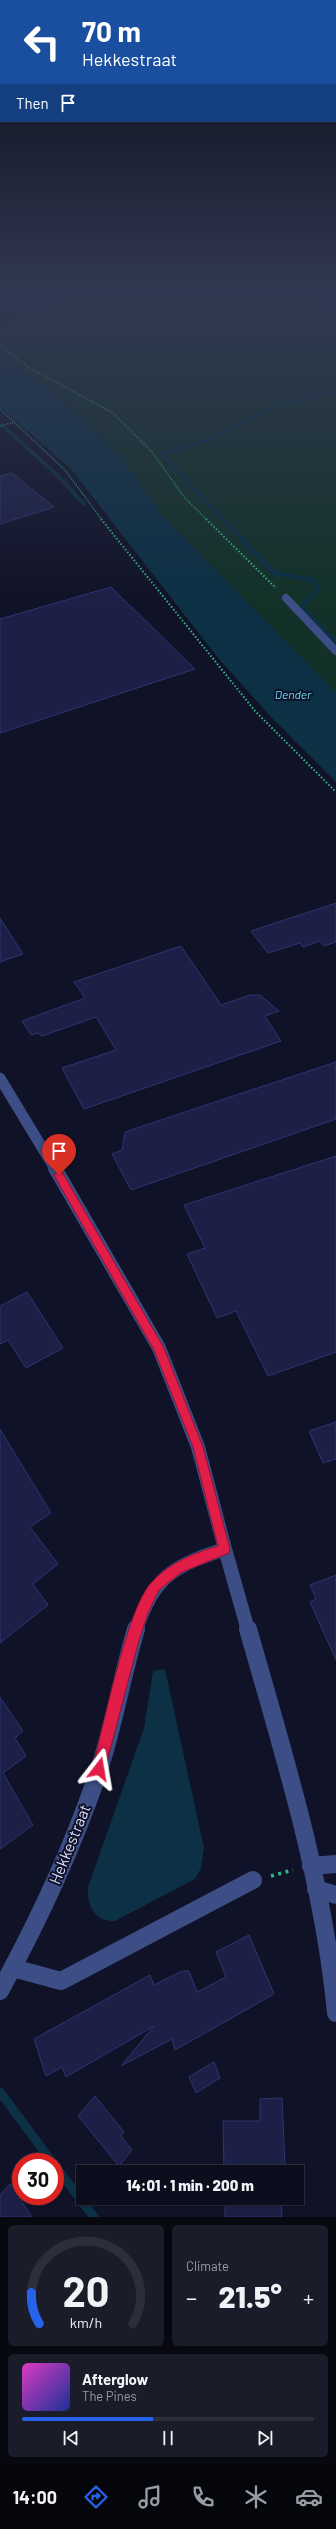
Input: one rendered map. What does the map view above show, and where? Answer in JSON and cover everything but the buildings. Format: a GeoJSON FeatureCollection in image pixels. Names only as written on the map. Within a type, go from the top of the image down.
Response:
{"type":"FeatureCollection","features":[{"type":"Feature","properties":{"kind":"street"},"geometry":{"type":"LineString","coordinates":[[286,598],[336,651]]}},
{"type":"Feature","properties":{"kind":"street"},"geometry":{"type":"LineString","coordinates":[[0,1078],[36,1135],[159,1348],[198,1447],[224,1549],[275,1723],[311,1866],[334,1980],[336,2013]]}},
{"type":"Feature","properties":{"kind":"street","name":"Hekkestraat"},"geometry":{"type":"LineString","coordinates":[[0,1990],[13,1968],[56,1878],[99,1769],[132,1640],[142,1610],[155,1586],[178,1568],[200,1557],[224,1549]]}},
{"type":"Feature","properties":{"kind":"street"},"geometry":{"type":"LineString","coordinates":[[311,1866],[336,1864]]}},
{"type":"Feature","properties":{"kind":"street"},"geometry":{"type":"LineString","coordinates":[[13,1968],[61,1981],[253,1880]]}},
{"type":"Feature","properties":{"kind":"street"},"geometry":{"type":"LineString","coordinates":[[316,1889],[336,1895]]}},
{"type":"Feature","properties":{"kind":"path"},"geometry":{"type":"LineString","coordinates":[[86,398],[113,413],[152,452],[184,498],[286,598]]}},
{"type":"Feature","properties":{"kind":"path"},"geometry":{"type":"LineString","coordinates":[[0,409],[65,470],[123,549],[255,711],[336,792]]}},
{"type":"Feature","properties":{"kind":"path"},"geometry":{"type":"LineString","coordinates":[[0,426],[15,422]]}},
{"type":"Feature","properties":{"kind":"path"},"geometry":{"type":"LineString","coordinates":[[253,1880],[311,1866]]}},
{"type":"Feature","properties":{"kind":"green space"},"geometry":{"type":"Polygon","coordinates":[[[59,398],[336,398],[336,693],[162,515],[120,456],[84,420],[59,398]]]}},
{"type":"Feature","properties":{"kind":"water","name":"Dender"},"geometry":{"type":"Polygon","coordinates":[[[0,398],[59,398],[84,420],[120,456],[162,515],[336,693],[336,782],[271,717],[218,658],[71,469],[0,407],[0,398]]]}},
{"type":"Feature","properties":{"kind":"water"},"geometry":{"type":"Polygon","coordinates":[[[165,1669],[204,1848],[201,1868],[195,1879],[115,1921],[108,1920],[97,1915],[93,1911],[89,1900],[88,1887],[144,1728],[153,1671],[165,1669]]]}},
{"type":"Feature","properties":{"kind":"waterway"},"geometry":{"type":"LineString","coordinates":[[224,520],[161,454],[202,442],[226,432],[245,420],[287,403],[306,398]]}},
{"type":"Feature","properties":{"kind":"waterway"},"geometry":{"type":"LineString","coordinates":[[3,426],[56,474],[84,504]]}},
{"type":"Feature","properties":{"kind":"waterway"},"geometry":{"type":"LineString","coordinates":[[223,519],[274,573],[313,580],[318,589],[303,604],[303,609],[336,642]]}},
{"type":"Feature","properties":{"kind":"waterway"},"geometry":{"type":"LineString","coordinates":[[0,2092],[45,2153]]}},
{"type":"Feature","properties":{"kind":"waterway"},"geometry":{"type":"LineString","coordinates":[[64,2178],[94,2217]]}},
{"type":"Feature","properties":{"kind":"route"},"geometry":{"type":"LineString","coordinates":[[59,1175],[159,1348],[198,1447],[224,1549],[200,1557],[178,1568],[155,1586],[142,1610],[132,1640],[99,1769]]}}]}
